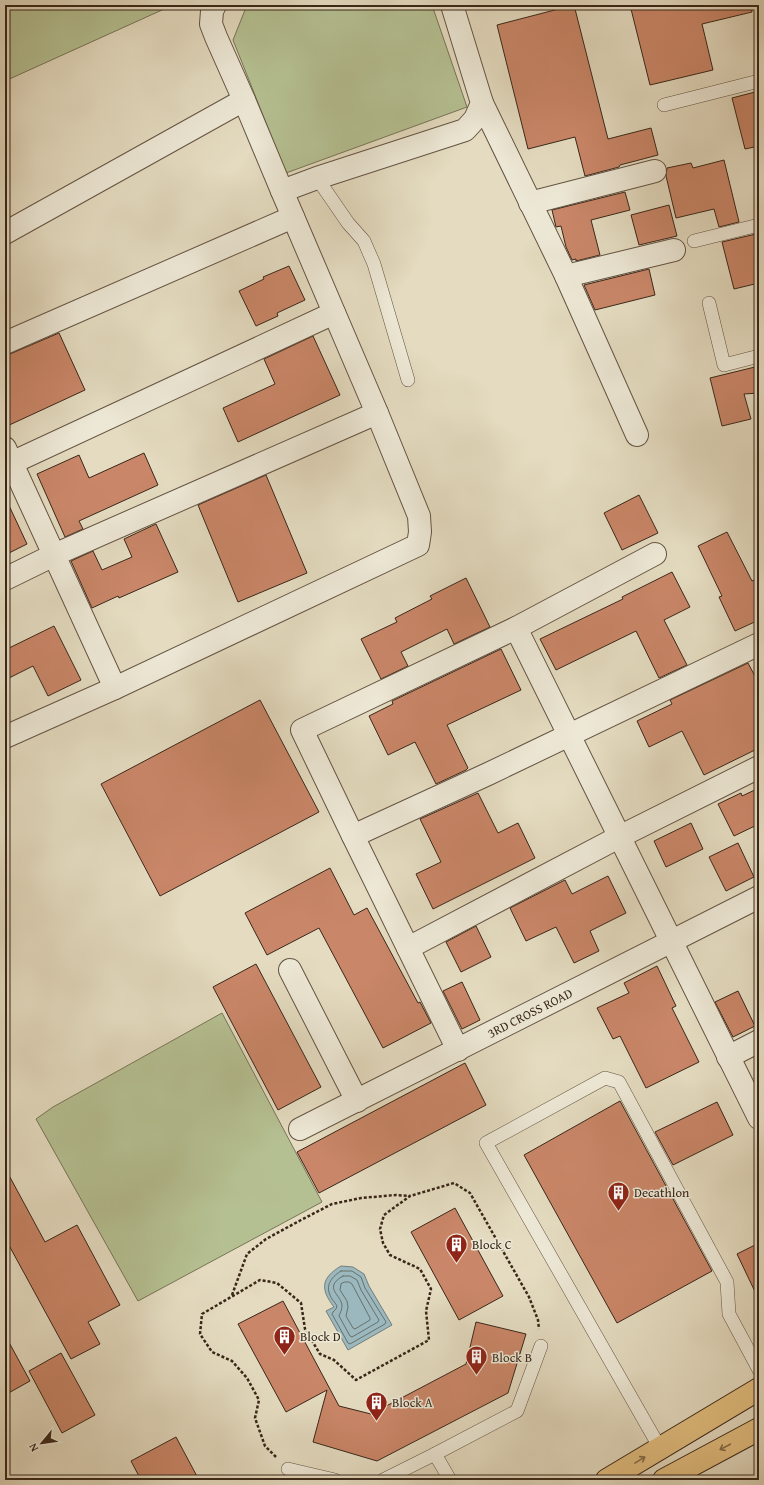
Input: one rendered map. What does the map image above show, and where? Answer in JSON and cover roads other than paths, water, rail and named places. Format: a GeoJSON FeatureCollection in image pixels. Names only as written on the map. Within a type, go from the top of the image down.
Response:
{"type":"FeatureCollection","features":[{"type":"Feature","properties":{"kind":"main road"},"geometry":{"type":"LineString","coordinates":[[607,1480],[759,1389]]}},
{"type":"Feature","properties":{"kind":"main road"},"geometry":{"type":"LineString","coordinates":[[670,1478],[759,1429]]}},
{"type":"Feature","properties":{"kind":"street"},"geometry":{"type":"LineString","coordinates":[[5,737],[115,688],[418,545],[420,532],[419,516],[378,413],[211,24],[214,5]]}},
{"type":"Feature","properties":{"kind":"street"},"geometry":{"type":"LineString","coordinates":[[452,5],[482,103],[566,276],[637,434]]}},
{"type":"Feature","properties":{"kind":"street"},"geometry":{"type":"LineString","coordinates":[[5,233],[244,100]]}},
{"type":"Feature","properties":{"kind":"street"},"geometry":{"type":"LineString","coordinates":[[282,191],[317,178],[465,130],[474,119],[482,103]]}},
{"type":"Feature","properties":{"kind":"street"},"geometry":{"type":"LineString","coordinates":[[530,203],[655,171]]}},
{"type":"Feature","properties":{"kind":"street"},"geometry":{"type":"LineString","coordinates":[[5,343],[293,218]]}},
{"type":"Feature","properties":{"kind":"street"},"geometry":{"type":"LineString","coordinates":[[566,276],[674,250]]}},
{"type":"Feature","properties":{"kind":"street"},"geometry":{"type":"LineString","coordinates":[[115,688],[54,555],[7,459],[334,313]]}},
{"type":"Feature","properties":{"kind":"street"},"geometry":{"type":"LineString","coordinates":[[5,579],[54,555],[378,413]]}},
{"type":"Feature","properties":{"kind":"street"},"geometry":{"type":"LineString","coordinates":[[458,1050],[352,836],[302,730],[516,628],[655,554]]}},
{"type":"Feature","properties":{"kind":"street"},"geometry":{"type":"LineString","coordinates":[[516,628],[759,1118]]}},
{"type":"Feature","properties":{"kind":"street"},"geometry":{"type":"LineString","coordinates":[[352,836],[569,736],[759,644]]}},
{"type":"Feature","properties":{"kind":"street"},"geometry":{"type":"LineString","coordinates":[[408,948],[619,837],[759,767]]}},
{"type":"Feature","properties":{"kind":"street","name":"3RD CROSS ROAD"},"geometry":{"type":"LineString","coordinates":[[300,1129],[759,897]]}},
{"type":"Feature","properties":{"kind":"street"},"geometry":{"type":"LineString","coordinates":[[290,970],[357,1101]]}},
{"type":"Feature","properties":{"kind":"street"},"geometry":{"type":"LineString","coordinates":[[728,1056],[759,1041]]}},
{"type":"Feature","properties":{"kind":"lane"},"geometry":{"type":"LineString","coordinates":[[664,105],[759,81]]}},
{"type":"Feature","properties":{"kind":"lane"},"geometry":{"type":"LineString","coordinates":[[317,178],[348,223],[364,241],[374,264],[408,380]]}},
{"type":"Feature","properties":{"kind":"lane"},"geometry":{"type":"LineString","coordinates":[[694,241],[759,225]]}},
{"type":"Feature","properties":{"kind":"lane"},"geometry":{"type":"LineString","coordinates":[[709,303],[724,365],[759,356]]}},
{"type":"Feature","properties":{"kind":"lane"},"geometry":{"type":"LineString","coordinates":[[660,1448],[486,1143],[605,1078],[619,1082],[727,1282],[729,1314],[759,1370]]}},
{"type":"Feature","properties":{"kind":"lane"},"geometry":{"type":"LineString","coordinates":[[383,1480],[517,1411],[541,1346]]}},
{"type":"Feature","properties":{"kind":"lane"},"geometry":{"type":"LineString","coordinates":[[435,1454],[450,1480]]}},
{"type":"Feature","properties":{"kind":"lane"},"geometry":{"type":"LineString","coordinates":[[288,1469],[335,1480]]}},
{"type":"Feature","properties":{"kind":"water"},"geometry":{"type":"Polygon","coordinates":[[[341,1266],[353,1267],[364,1274],[369,1286],[392,1325],[348,1350],[326,1311],[334,1307],[326,1295],[326,1280],[334,1270],[341,1266]]]}},
{"type":"Feature","properties":{"kind":"place","name":"Decathlon"},"geometry":{"type":"Point","coordinates":[619,1212]}},
{"type":"Feature","properties":{"kind":"place","name":"Block C"},"geometry":{"type":"Point","coordinates":[457,1264]}},
{"type":"Feature","properties":{"kind":"place","name":"Block D"},"geometry":{"type":"Point","coordinates":[284,1356]}},
{"type":"Feature","properties":{"kind":"place","name":"Block B"},"geometry":{"type":"Point","coordinates":[477,1376]}},
{"type":"Feature","properties":{"kind":"place","name":"Block A"},"geometry":{"type":"Point","coordinates":[376,1422]}}]}
